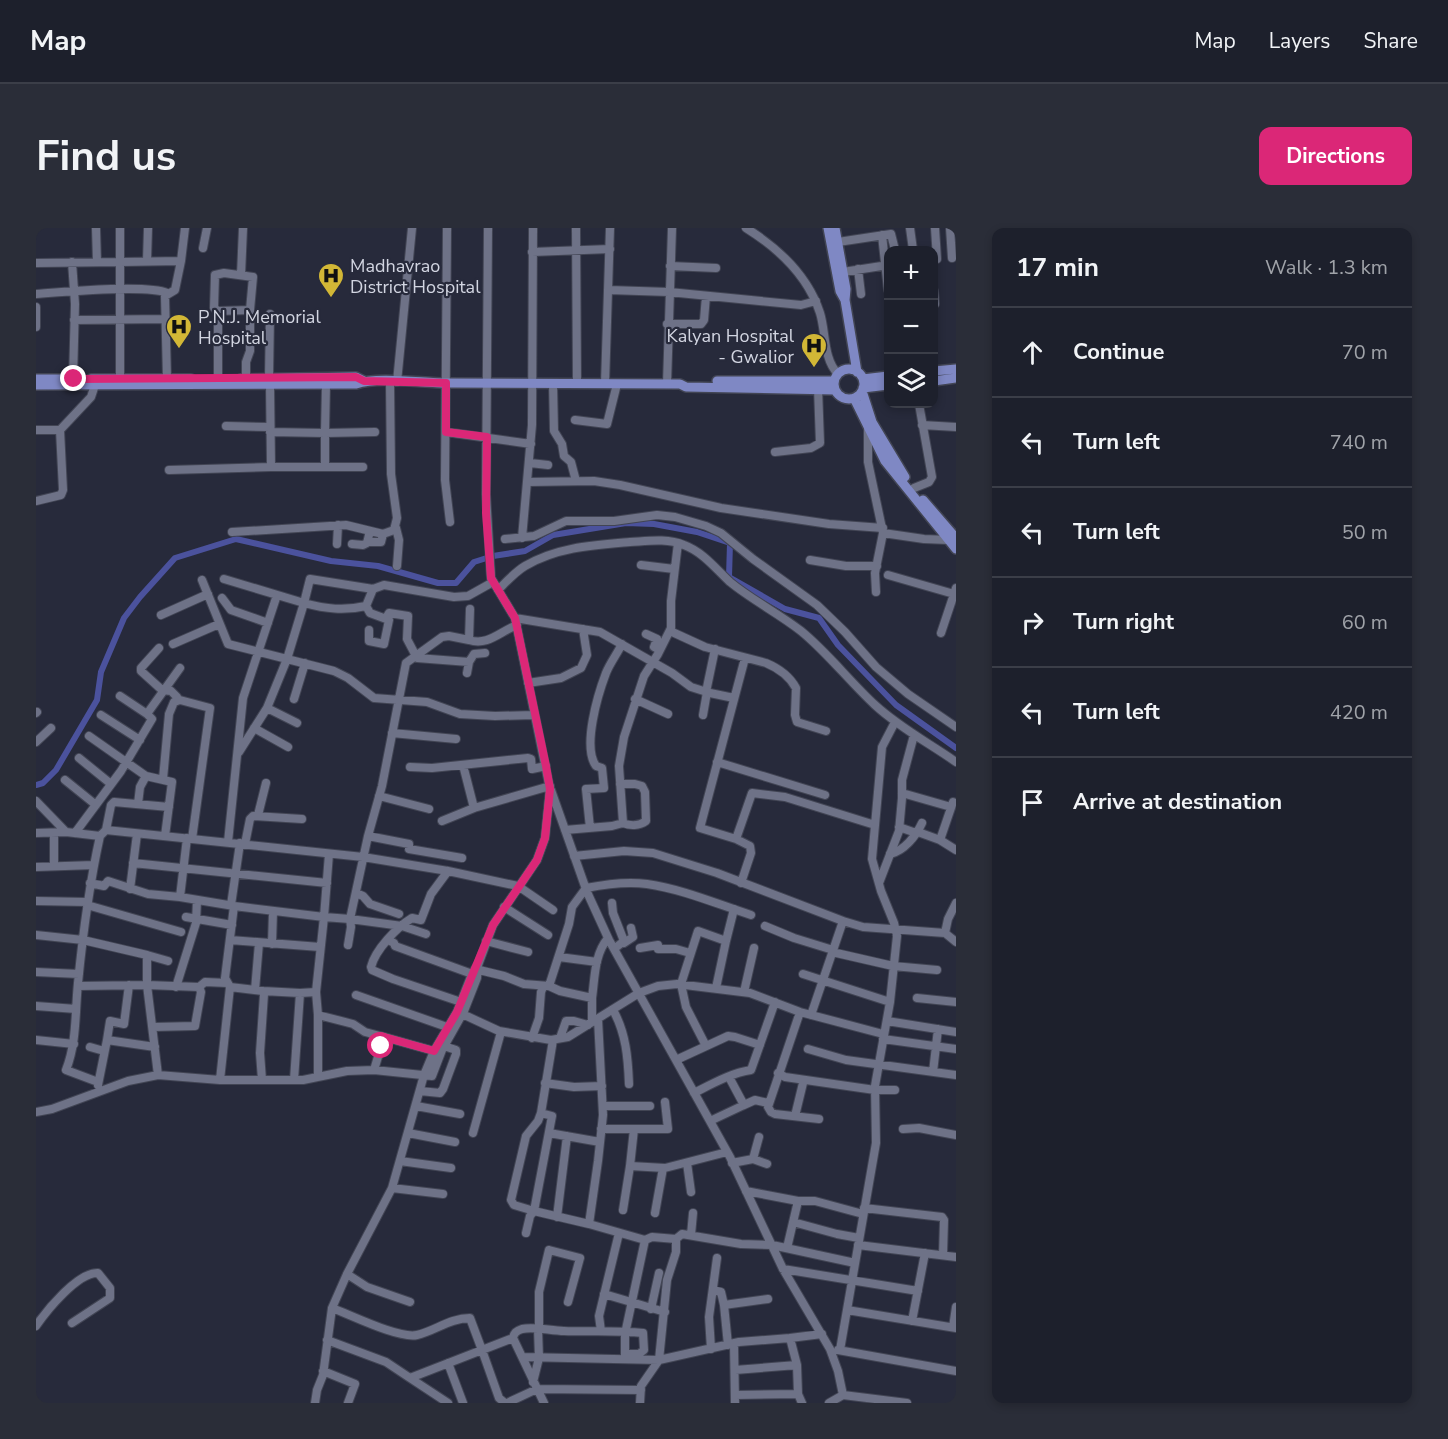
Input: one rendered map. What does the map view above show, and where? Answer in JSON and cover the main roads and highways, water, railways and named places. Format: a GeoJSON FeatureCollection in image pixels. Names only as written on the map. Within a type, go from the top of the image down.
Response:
{"type":"FeatureCollection","features":[{"type":"Feature","properties":{"kind":"main road"},"geometry":{"type":"LineString","coordinates":[[828,228],[840,291],[845,300]]}},
{"type":"Feature","properties":{"kind":"main road"},"geometry":{"type":"LineString","coordinates":[[835,228],[846,289],[845,300],[869,424],[885,461],[952,539]]}},
{"type":"Feature","properties":{"kind":"main road"},"geometry":{"type":"LineString","coordinates":[[680,384],[686,387],[818,388],[836,381],[845,369],[861,382],[884,385]]}},
{"type":"Feature","properties":{"kind":"main road"},"geometry":{"type":"LineString","coordinates":[[938,371],[956,369]]}},
{"type":"Feature","properties":{"kind":"main road"},"geometry":{"type":"LineString","coordinates":[[36,379],[120,378],[133,382],[269,381],[356,377],[364,381]]}},
{"type":"Feature","properties":{"kind":"main road"},"geometry":{"type":"LineString","coordinates":[[861,382],[884,377]]}},
{"type":"Feature","properties":{"kind":"main road"},"geometry":{"type":"LineString","coordinates":[[36,385],[95,385],[167,378],[246,379],[326,384],[356,384],[364,381],[680,384],[687,381],[836,381]]}},
{"type":"Feature","properties":{"kind":"main road"},"geometry":{"type":"LineString","coordinates":[[938,380],[956,378]]}},
{"type":"Feature","properties":{"kind":"main road"},"geometry":{"type":"LineString","coordinates":[[836,381],[845,398],[854,398]]}},
{"type":"Feature","properties":{"kind":"main road"},"geometry":{"type":"LineString","coordinates":[[854,398],[861,382]]}},
{"type":"Feature","properties":{"kind":"main road"},"geometry":{"type":"LineString","coordinates":[[854,398],[902,474],[952,539],[956,549]]}},
{"type":"Feature","properties":{"kind":"waterway"},"geometry":{"type":"LineString","coordinates":[[36,785],[43,783],[56,770],[97,700],[101,672],[124,618],[175,558],[236,539],[331,561],[378,566],[438,583],[456,583],[474,562],[493,556],[525,551],[553,535],[626,523],[654,524],[697,532],[730,543],[729,577],[785,609],[819,618],[838,645],[896,705],[956,748]]}},
{"type":"Feature","properties":{"kind":"place","name":"Madhavrao District Hospital"},"geometry":{"type":"Point","coordinates":[331,299]}},
{"type":"Feature","properties":{"kind":"place","name":"P.N.J. Memorial Hospital"},"geometry":{"type":"Point","coordinates":[179,350]}},
{"type":"Feature","properties":{"kind":"place","name":"Kalyan Hospital - Gwalior"},"geometry":{"type":"Point","coordinates":[814,369]}}]}
